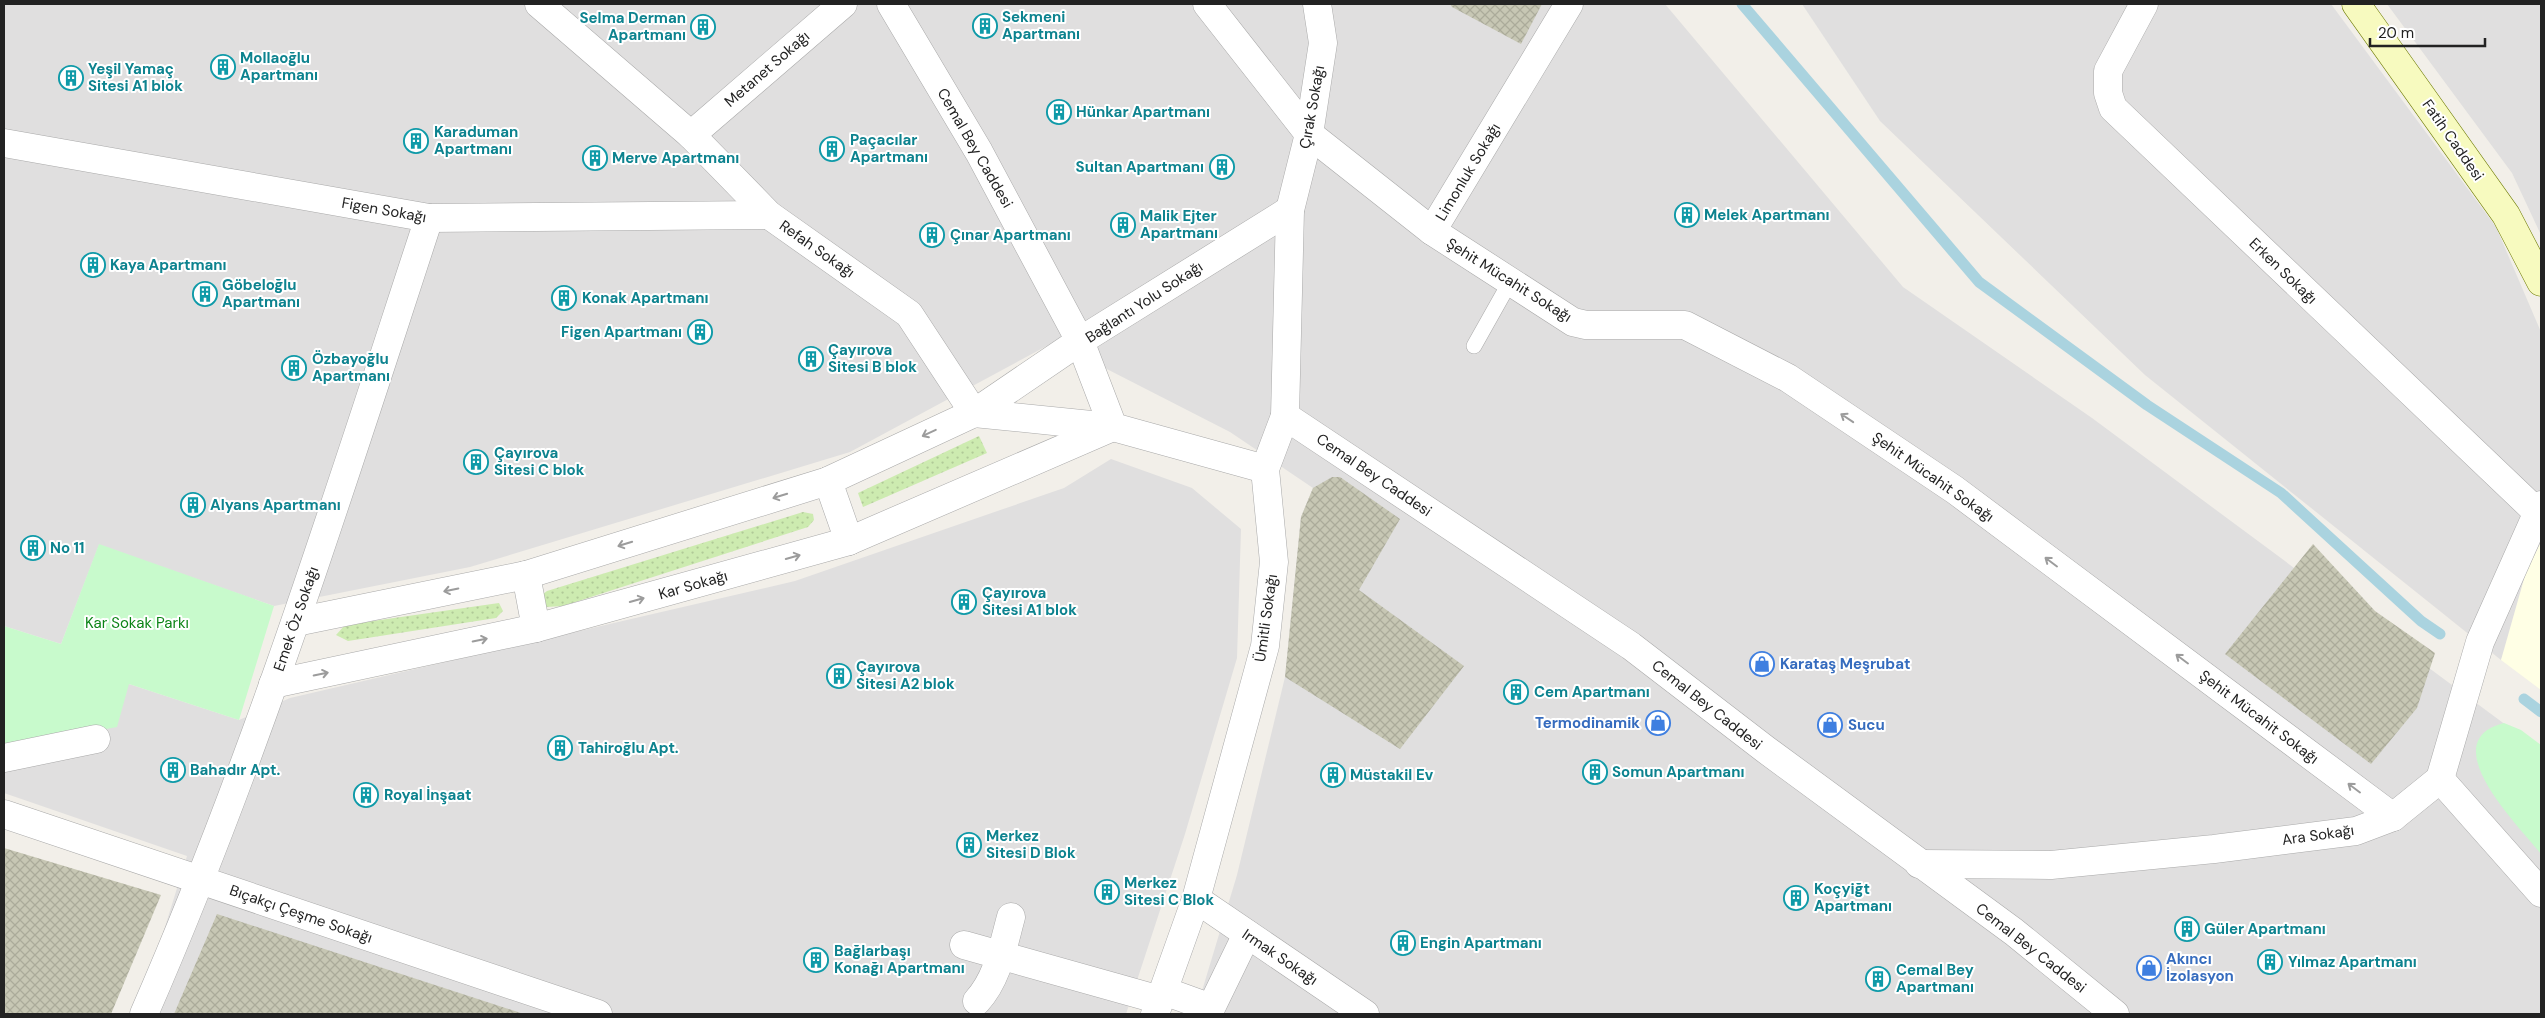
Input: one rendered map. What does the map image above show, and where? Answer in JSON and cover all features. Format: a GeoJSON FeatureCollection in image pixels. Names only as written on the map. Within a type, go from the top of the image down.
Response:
{"type":"FeatureCollection","features":[{"type":"Feature","properties":{"kind":"main road","name":"Fatih Caddesi"},"geometry":{"type":"LineString","coordinates":[[2356,4],[2506,215],[2541,282]]}},
{"type":"Feature","properties":{"kind":"street","name":"Refah Sokağı"},"geometry":{"type":"LineString","coordinates":[[539,4],[691,135],[769,215],[909,314],[974,413]]}},
{"type":"Feature","properties":{"kind":"street","name":"Metanet Sokağı"},"geometry":{"type":"LineString","coordinates":[[691,135],[843,4]]}},
{"type":"Feature","properties":{"kind":"street","name":"Cemal Bey Caddesi"},"geometry":{"type":"LineString","coordinates":[[891,4],[979,152],[1080,341]]}},
{"type":"Feature","properties":{"kind":"street"},"geometry":{"type":"LineString","coordinates":[[1207,4],[1309,134]]}},
{"type":"Feature","properties":{"kind":"street","name":"Çırak Sokağı"},"geometry":{"type":"LineString","coordinates":[[1290,210],[1309,134],[1323,43],[1317,4]]}},
{"type":"Feature","properties":{"kind":"street","name":"Limonluk Sokağı"},"geometry":{"type":"LineString","coordinates":[[1309,134],[1432,231],[1569,4]]}},
{"type":"Feature","properties":{"kind":"street","name":"Erken Sokağı"},"geometry":{"type":"LineString","coordinates":[[2144,4],[2108,71],[2108,93],[2112,108],[2539,508]]}},
{"type":"Feature","properties":{"kind":"street","name":"Figen Sokağı"},"geometry":{"type":"LineString","coordinates":[[4,145],[429,218],[769,215]]}},
{"type":"Feature","properties":{"kind":"street","name":"Bağlantı Yolu Sokağı"},"geometry":{"type":"LineString","coordinates":[[1112,427],[1080,341],[1290,210]]}},
{"type":"Feature","properties":{"kind":"street","name":"Ümitli Sokağı"},"geometry":{"type":"LineString","coordinates":[[1160,1002],[1196,900],[1265,646],[1274,562],[1265,469],[1285,416],[1290,210]]}},
{"type":"Feature","properties":{"kind":"street","name":"Emek Öz Sokağı"},"geometry":{"type":"LineString","coordinates":[[144,1014],[200,880],[296,622],[429,218]]}},
{"type":"Feature","properties":{"kind":"street","name":"Şehit Mücahit Sokağı"},"geometry":{"type":"LineString","coordinates":[[1432,231],[1573,322],[1586,325],[1685,325],[1788,378],[1955,490],[2393,817]]}},
{"type":"Feature","properties":{"kind":"street"},"geometry":{"type":"LineString","coordinates":[[296,622],[526,575],[828,481],[974,413],[1080,341]]}},
{"type":"Feature","properties":{"kind":"street"},"geometry":{"type":"LineString","coordinates":[[974,413],[1112,427],[1265,469]]}},
{"type":"Feature","properties":{"kind":"street","name":"Cemal Bey Caddesi"},"geometry":{"type":"LineString","coordinates":[[1285,416],[1631,646],[1919,864],[2014,932],[2115,1014]]}},
{"type":"Feature","properties":{"kind":"street","name":"Kar Sokağı"},"geometry":{"type":"LineString","coordinates":[[273,684],[536,628],[850,541],[1112,427]]}},
{"type":"Feature","properties":{"kind":"street"},"geometry":{"type":"LineString","coordinates":[[828,481],[850,541]]}},
{"type":"Feature","properties":{"kind":"street"},"geometry":{"type":"LineString","coordinates":[[2539,508],[2480,642],[2440,779],[2541,893]]}},
{"type":"Feature","properties":{"kind":"street"},"geometry":{"type":"LineString","coordinates":[[526,575],[536,628]]}},
{"type":"Feature","properties":{"kind":"street"},"geometry":{"type":"LineString","coordinates":[[4,758],[96,739]]}},
{"type":"Feature","properties":{"kind":"street","name":"Ara Sokağı"},"geometry":{"type":"LineString","coordinates":[[1919,864],[2051,865],[2214,849],[2346,832],[2393,817],[2440,779]]}},
{"type":"Feature","properties":{"kind":"street","name":"Bıçakçı Çeşme Sokağı"},"geometry":{"type":"LineString","coordinates":[[4,814],[598,1014]]}},
{"type":"Feature","properties":{"kind":"street","name":"Irmak Sokağı"},"geometry":{"type":"LineString","coordinates":[[1196,900],[1365,1014]]}},
{"type":"Feature","properties":{"kind":"street"},"geometry":{"type":"LineString","coordinates":[[977,1001],[991,981],[1011,917]]}},
{"type":"Feature","properties":{"kind":"street"},"geometry":{"type":"LineString","coordinates":[[964,945],[1160,1002],[1210,1008],[1213,1006],[1247,934]]}},
{"type":"Feature","properties":{"kind":"lane"},"geometry":{"type":"LineString","coordinates":[[1474,346],[1510,282]]}},
{"type":"Feature","properties":{"kind":"shaded area"},"geometry":{"type":"Polygon","coordinates":[[[4,4],[1665,4],[1903,287],[2092,418],[2541,751],[2541,1014],[1195,1014],[1237,875],[1285,677],[1301,517],[1313,488],[1230,432],[1054,342],[850,452],[470,567],[274,606],[99,545],[61,644],[4,626],[4,4]]]}},
{"type":"Feature","properties":{"kind":"shaded area"},"geometry":{"type":"Polygon","coordinates":[[[1450,4],[1542,4],[1521,44],[1452,7],[1450,4]]]}},
{"type":"Feature","properties":{"kind":"shaded area"},"geometry":{"type":"Polygon","coordinates":[[[1802,4],[2331,4],[2496,227],[2541,332],[2541,556],[2501,660],[2145,375],[1880,121],[1802,4]]]}},
{"type":"Feature","properties":{"kind":"shaded area"},"geometry":{"type":"Polygon","coordinates":[[[2387,4],[2541,4],[2541,235],[2512,173],[2387,4]]]}},
{"type":"Feature","properties":{"kind":"shaded area"},"geometry":{"type":"Polygon","coordinates":[[[1111,459],[1192,488],[1241,529],[1237,658],[1185,834],[1126,1014],[138,1014],[187,856],[4,793],[4,748],[129,684],[239,720],[290,698],[795,581],[1064,488],[1111,459]]]}},
{"type":"Feature","properties":{"kind":"shaded area"},"geometry":{"type":"Polygon","coordinates":[[[1332,477],[1340,477],[1400,519],[1359,590],[1464,666],[1400,749],[1285,677],[1301,517],[1313,488],[1332,477]]]}},
{"type":"Feature","properties":{"kind":"shaded area"},"geometry":{"type":"Polygon","coordinates":[[[2541,542],[2541,690],[2501,660],[2526,572],[2541,542]]]}},
{"type":"Feature","properties":{"kind":"shaded area"},"geometry":{"type":"Polygon","coordinates":[[[2313,544],[2375,611],[2435,653],[2417,708],[2371,764],[2225,654],[2313,544]]]}},
{"type":"Feature","properties":{"kind":"shaded area"},"geometry":{"type":"Polygon","coordinates":[[[4,848],[161,895],[111,1014],[4,1014],[4,848]]]}},
{"type":"Feature","properties":{"kind":"shaded area"},"geometry":{"type":"Polygon","coordinates":[[[217,914],[524,1014],[174,1014],[217,914]]]}},
{"type":"Feature","properties":{"kind":"green space"},"geometry":{"type":"Polygon","coordinates":[[[979,436],[987,453],[863,507],[858,493],[979,436]]]}},
{"type":"Feature","properties":{"kind":"green space"},"geometry":{"type":"Polygon","coordinates":[[[803,512],[813,514],[814,520],[808,527],[563,606],[546,607],[539,597],[547,591],[803,512]]]}},
{"type":"Feature","properties":{"kind":"green space","name":"Kar Sokak Parkı"},"geometry":{"type":"Polygon","coordinates":[[[99,544],[274,606],[239,720],[129,684],[117,727],[4,748],[4,626],[61,644],[99,544]]]}},
{"type":"Feature","properties":{"kind":"green space"},"geometry":{"type":"Polygon","coordinates":[[[499,603],[503,611],[496,618],[348,641],[336,635],[345,625],[499,603]]]}},
{"type":"Feature","properties":{"kind":"green space"},"geometry":{"type":"Polygon","coordinates":[[[2504,723],[2521,730],[2541,745],[2541,854],[2501,805],[2487,785],[2478,765],[2476,747],[2484,733],[2504,723]]]}},
{"type":"Feature","properties":{"kind":"waterway"},"geometry":{"type":"LineString","coordinates":[[1742,4],[1979,282],[2147,405],[2281,493],[2421,621],[2440,634]]}},
{"type":"Feature","properties":{"kind":"waterway"},"geometry":{"type":"LineString","coordinates":[[2524,699],[2541,712]]}},
{"type":"Feature","properties":{"kind":"place","name":"Sekmeni Apartmanı"},"geometry":{"type":"Point","coordinates":[985,26]}},
{"type":"Feature","properties":{"kind":"place","name":"Selma Derman Apartmanı"},"geometry":{"type":"Point","coordinates":[703,27]}},
{"type":"Feature","properties":{"kind":"place","name":"Mollaoğlu Apartmanı"},"geometry":{"type":"Point","coordinates":[223,67]}},
{"type":"Feature","properties":{"kind":"place","name":"Yeşil Yamaç Sitesi A1 blok"},"geometry":{"type":"Point","coordinates":[71,78]}},
{"type":"Feature","properties":{"kind":"place","name":"Hünkar Apartmanı"},"geometry":{"type":"Point","coordinates":[1059,112]}},
{"type":"Feature","properties":{"kind":"place","name":"Karaduman Apartmanı"},"geometry":{"type":"Point","coordinates":[416,141]}},
{"type":"Feature","properties":{"kind":"place","name":"Paçacılar Apartmanı"},"geometry":{"type":"Point","coordinates":[832,149]}},
{"type":"Feature","properties":{"kind":"place","name":"Merve Apartmanı"},"geometry":{"type":"Point","coordinates":[595,158]}},
{"type":"Feature","properties":{"kind":"place","name":"Sultan Apartmanı"},"geometry":{"type":"Point","coordinates":[1222,167]}},
{"type":"Feature","properties":{"kind":"place","name":"Melek Apartmanı"},"geometry":{"type":"Point","coordinates":[1687,215]}},
{"type":"Feature","properties":{"kind":"place","name":"Malik Ejter Apartmanı"},"geometry":{"type":"Point","coordinates":[1123,225]}},
{"type":"Feature","properties":{"kind":"place","name":"Çınar Apartmanı"},"geometry":{"type":"Point","coordinates":[932,235]}},
{"type":"Feature","properties":{"kind":"place","name":"Kaya Apartmanı"},"geometry":{"type":"Point","coordinates":[93,265]}},
{"type":"Feature","properties":{"kind":"place","name":"Göbeloğlu Apartmanı"},"geometry":{"type":"Point","coordinates":[205,294]}},
{"type":"Feature","properties":{"kind":"place","name":"Konak Apartmanı"},"geometry":{"type":"Point","coordinates":[564,298]}},
{"type":"Feature","properties":{"kind":"place","name":"Figen Apartmanı"},"geometry":{"type":"Point","coordinates":[700,332]}},
{"type":"Feature","properties":{"kind":"place","name":"Çayırova Sitesi B blok"},"geometry":{"type":"Point","coordinates":[811,359]}},
{"type":"Feature","properties":{"kind":"place","name":"Özbayoğlu Apartmanı"},"geometry":{"type":"Point","coordinates":[294,368]}},
{"type":"Feature","properties":{"kind":"place","name":"Çayırova Sitesi C blok"},"geometry":{"type":"Point","coordinates":[476,462]}},
{"type":"Feature","properties":{"kind":"place","name":"Alyans Apartmanı"},"geometry":{"type":"Point","coordinates":[193,505]}},
{"type":"Feature","properties":{"kind":"place","name":"No 11"},"geometry":{"type":"Point","coordinates":[33,548]}},
{"type":"Feature","properties":{"kind":"place","name":"Çayırova Sitesi A1 blok"},"geometry":{"type":"Point","coordinates":[964,602]}},
{"type":"Feature","properties":{"kind":"place","name":"Karataş Meşrubat"},"geometry":{"type":"Point","coordinates":[1762,664]}},
{"type":"Feature","properties":{"kind":"place","name":"Çayırova Sitesi A2 blok"},"geometry":{"type":"Point","coordinates":[839,676]}},
{"type":"Feature","properties":{"kind":"place","name":"Cem Apartmanı"},"geometry":{"type":"Point","coordinates":[1516,692]}},
{"type":"Feature","properties":{"kind":"place","name":"Termodinamik"},"geometry":{"type":"Point","coordinates":[1658,723]}},
{"type":"Feature","properties":{"kind":"place","name":"Sucu"},"geometry":{"type":"Point","coordinates":[1830,725]}},
{"type":"Feature","properties":{"kind":"place","name":"Tahiroğlu Apt."},"geometry":{"type":"Point","coordinates":[560,748]}},
{"type":"Feature","properties":{"kind":"place","name":"Bahadır Apt."},"geometry":{"type":"Point","coordinates":[173,770]}},
{"type":"Feature","properties":{"kind":"place","name":"Somun Apartmanı"},"geometry":{"type":"Point","coordinates":[1595,772]}},
{"type":"Feature","properties":{"kind":"place","name":"Müstakil Ev"},"geometry":{"type":"Point","coordinates":[1333,775]}},
{"type":"Feature","properties":{"kind":"place","name":"Royal İnşaat"},"geometry":{"type":"Point","coordinates":[366,795]}},
{"type":"Feature","properties":{"kind":"place","name":"Merkez Sitesi D Blok"},"geometry":{"type":"Point","coordinates":[969,845]}},
{"type":"Feature","properties":{"kind":"place","name":"Merkez Sitesi C Blok"},"geometry":{"type":"Point","coordinates":[1107,892]}},
{"type":"Feature","properties":{"kind":"place","name":"Koçyiğt Apartmanı"},"geometry":{"type":"Point","coordinates":[1796,898]}},
{"type":"Feature","properties":{"kind":"place","name":"Güler Apartmanı"},"geometry":{"type":"Point","coordinates":[2187,929]}},
{"type":"Feature","properties":{"kind":"place","name":"Engin Apartmanı"},"geometry":{"type":"Point","coordinates":[1403,943]}},
{"type":"Feature","properties":{"kind":"place","name":"Bağlarbaşı Konağı Apartmanı"},"geometry":{"type":"Point","coordinates":[816,960]}},
{"type":"Feature","properties":{"kind":"place","name":"Yılmaz Apartmanı"},"geometry":{"type":"Point","coordinates":[2270,962]}},
{"type":"Feature","properties":{"kind":"place","name":"Akıncı İzolasyon"},"geometry":{"type":"Point","coordinates":[2149,968]}},
{"type":"Feature","properties":{"kind":"place","name":"Cemal Bey Apartmanı"},"geometry":{"type":"Point","coordinates":[1878,979]}}]}
